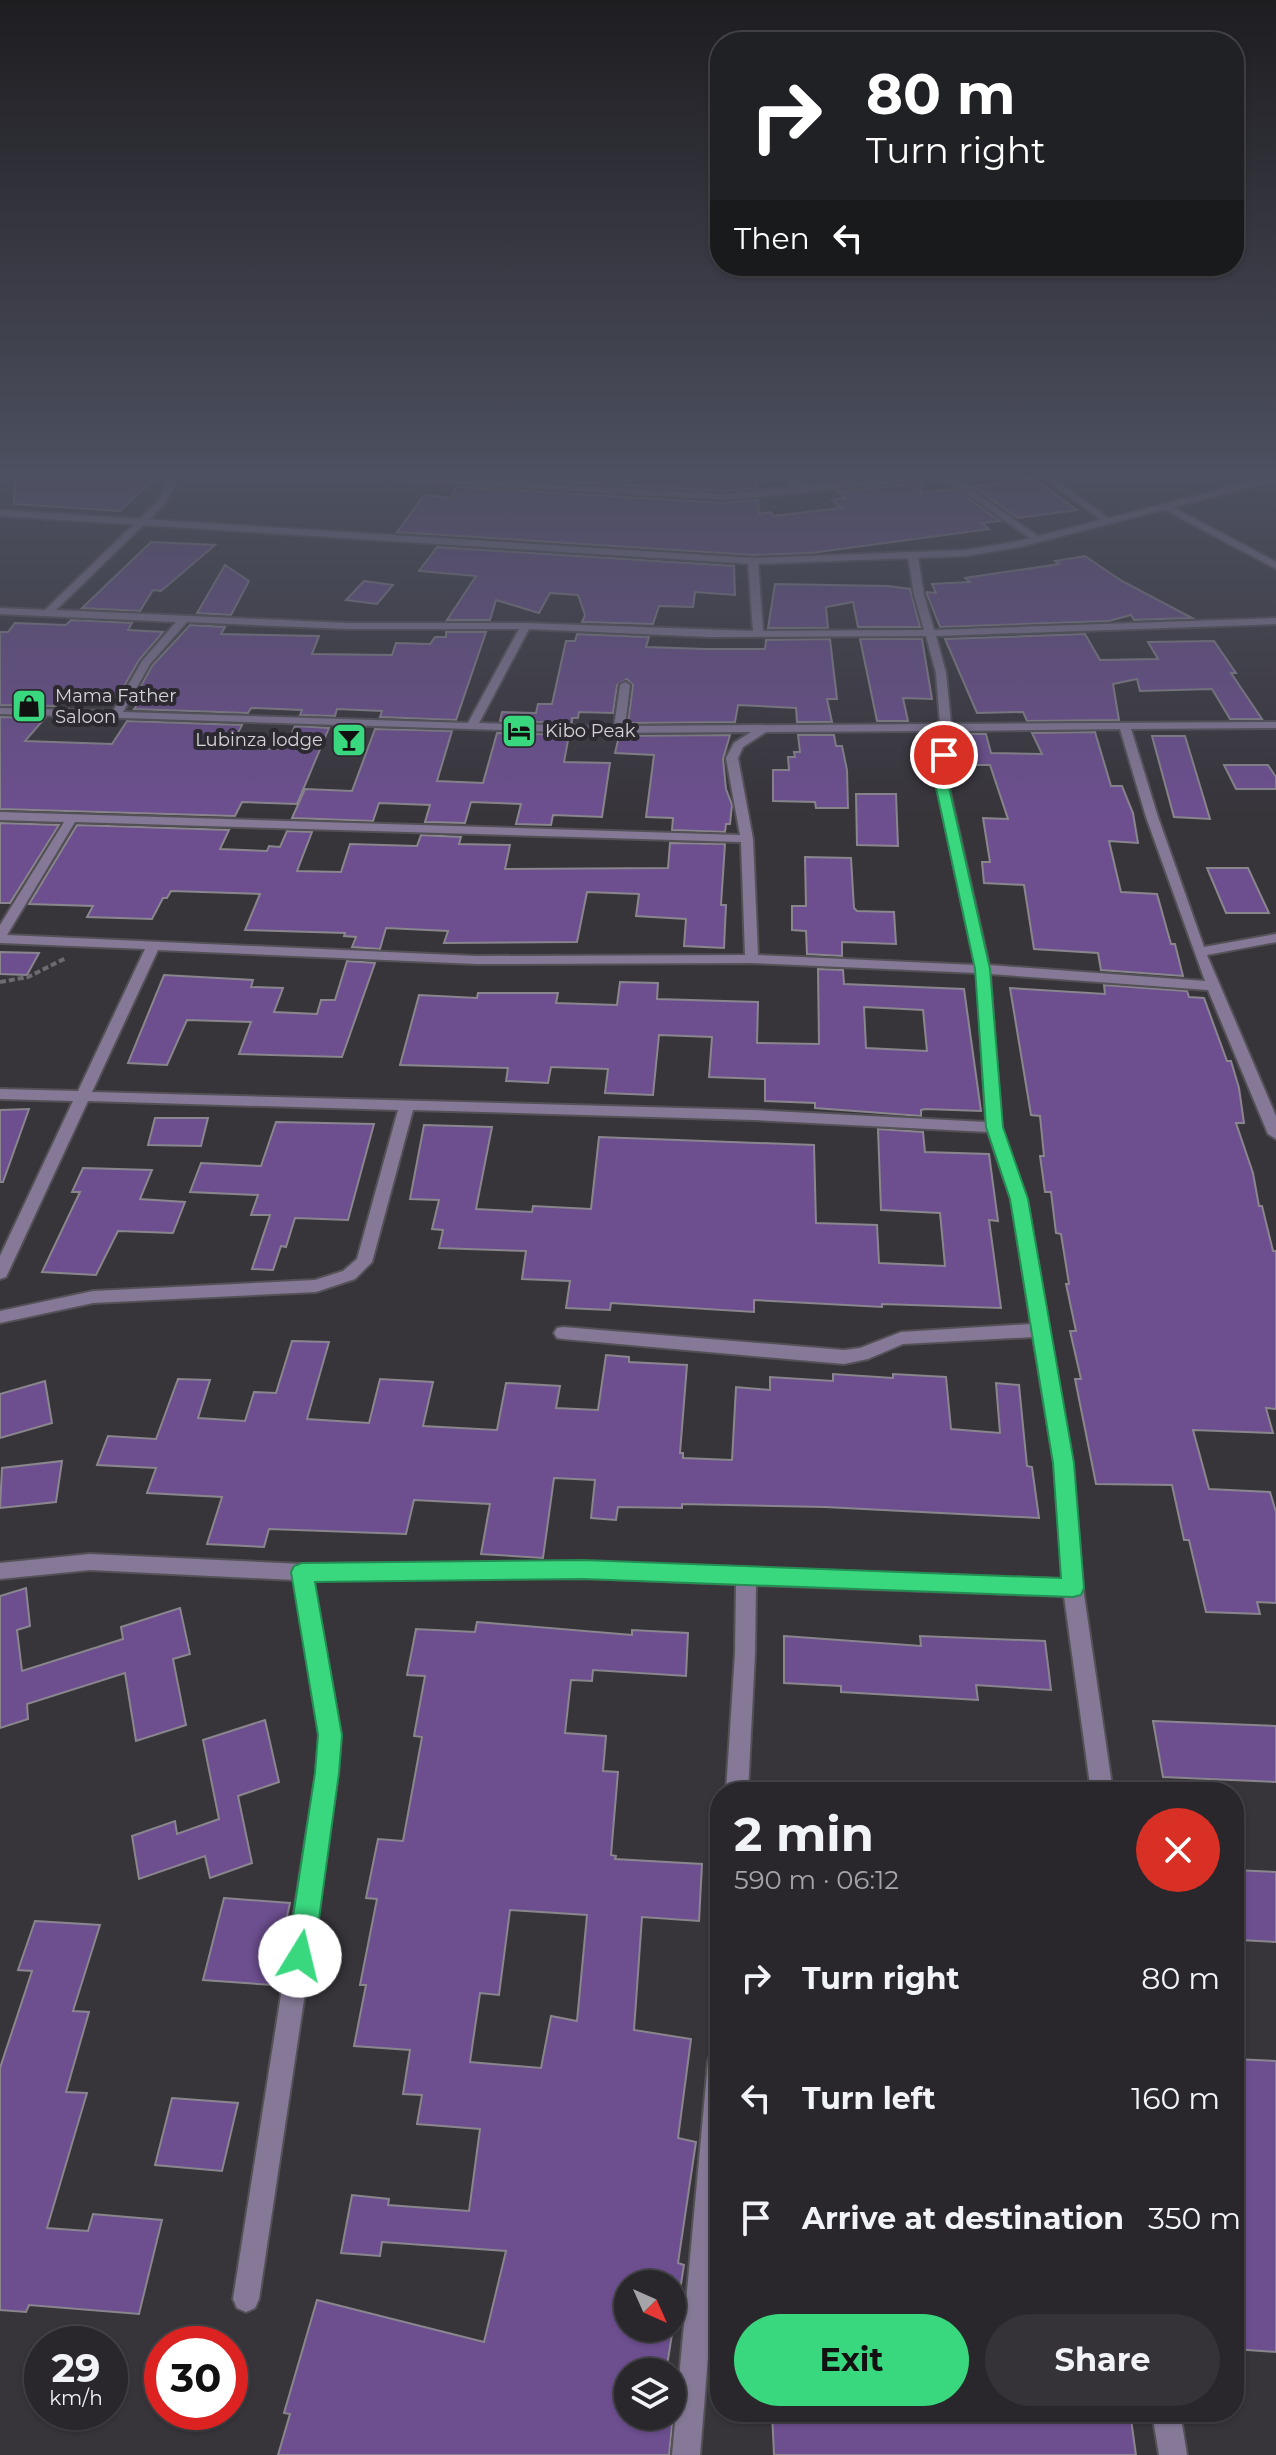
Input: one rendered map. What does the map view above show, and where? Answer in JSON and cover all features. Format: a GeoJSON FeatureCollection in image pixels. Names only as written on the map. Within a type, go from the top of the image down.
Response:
{"type":"FeatureCollection","features":[{"type":"Feature","properties":{"kind":"street"},"geometry":{"type":"LineString","coordinates":[[47,614],[73,589]]}},
{"type":"Feature","properties":{"kind":"street"},"geometry":{"type":"LineString","coordinates":[[755,589],[758,633]]}},
{"type":"Feature","properties":{"kind":"street"},"geometry":{"type":"LineString","coordinates":[[919,589],[928,633],[941,673],[946,727],[942,783],[983,969],[994,1127],[1019,1199],[1063,1463],[1073,1588],[1101,1782]]}},
{"type":"Feature","properties":{"kind":"street"},"geometry":{"type":"LineString","coordinates":[[0,611],[348,626],[526,626],[758,633],[928,633],[1276,621]]}},
{"type":"Feature","properties":{"kind":"street"},"geometry":{"type":"LineString","coordinates":[[117,714],[141,668],[165,637],[185,619]]}},
{"type":"Feature","properties":{"kind":"street"},"geometry":{"type":"LineString","coordinates":[[472,726],[512,646],[526,626]]}},
{"type":"Feature","properties":{"kind":"street"},"geometry":{"type":"LineString","coordinates":[[619,730],[625,685]]}},
{"type":"Feature","properties":{"kind":"street"},"geometry":{"type":"LineString","coordinates":[[0,711],[619,730],[1276,725]]}},
{"type":"Feature","properties":{"kind":"street"},"geometry":{"type":"LineString","coordinates":[[1125,727],[1152,817],[1199,952],[1276,1134]]}},
{"type":"Feature","properties":{"kind":"street"},"geometry":{"type":"LineString","coordinates":[[752,959],[747,839],[732,758],[738,745],[763,729]]}},
{"type":"Feature","properties":{"kind":"street"},"geometry":{"type":"LineString","coordinates":[[0,816],[747,839]]}},
{"type":"Feature","properties":{"kind":"street"},"geometry":{"type":"LineString","coordinates":[[71,819],[9,917],[0,937],[476,960],[752,959],[983,969],[1212,986]]}},
{"type":"Feature","properties":{"kind":"street"},"geometry":{"type":"LineString","coordinates":[[1199,952],[1276,938]]}},
{"type":"Feature","properties":{"kind":"street"},"geometry":{"type":"LineString","coordinates":[[0,1273],[154,944]]}},
{"type":"Feature","properties":{"kind":"street"},"geometry":{"type":"LineString","coordinates":[[0,1094],[738,1114],[994,1127]]}},
{"type":"Feature","properties":{"kind":"street"},"geometry":{"type":"LineString","coordinates":[[0,1317],[93,1297],[316,1286],[349,1275],[367,1256],[407,1105]]}},
{"type":"Feature","properties":{"kind":"street"},"geometry":{"type":"LineString","coordinates":[[563,1333],[844,1357],[862,1354],[901,1338],[1040,1330]]}},
{"type":"Feature","properties":{"kind":"street"},"geometry":{"type":"LineString","coordinates":[[0,1571],[90,1562],[302,1572],[583,1570],[1073,1588]]}},
{"type":"Feature","properties":{"kind":"street"},"geometry":{"type":"LineString","coordinates":[[246,2299],[327,1773],[330,1735],[302,1572]]}},
{"type":"Feature","properties":{"kind":"street"},"geometry":{"type":"LineString","coordinates":[[737,1782],[746,1576]]}},
{"type":"Feature","properties":{"kind":"street"},"geometry":{"type":"LineString","coordinates":[[686,2455],[710,2178]]}},
{"type":"Feature","properties":{"kind":"street"},"geometry":{"type":"LineString","coordinates":[[1168,2422],[1173,2455]]}},
{"type":"Feature","properties":{"kind":"path"},"geometry":{"type":"LineString","coordinates":[[0,982],[38,974],[89,941]]}},
{"type":"Feature","properties":{"kind":"building"},"geometry":{"type":"Polygon","coordinates":[[[102,589],[164,589],[153,590],[140,611],[82,608],[102,589]]]}},
{"type":"Feature","properties":{"kind":"building"},"geometry":{"type":"Polygon","coordinates":[[[211,589],[245,589],[231,615],[197,613],[211,589]]]}},
{"type":"Feature","properties":{"kind":"building"},"geometry":{"type":"Polygon","coordinates":[[[357,589],[390,589],[377,604],[346,600],[357,589]]]}},
{"type":"Feature","properties":{"kind":"building"},"geometry":{"type":"Polygon","coordinates":[[[468,589],[735,589],[735,595],[695,592],[693,607],[659,606],[653,624],[582,622],[585,615],[578,595],[550,593],[539,613],[496,600],[490,620],[447,620],[468,589]]]}},
{"type":"Feature","properties":{"kind":"building"},"geometry":{"type":"Polygon","coordinates":[[[774,589],[910,589],[920,627],[858,627],[853,602],[826,607],[828,628],[768,628],[774,589]]]}},
{"type":"Feature","properties":{"kind":"building"},"geometry":{"type":"Polygon","coordinates":[[[934,589],[1136,589],[1192,618],[1134,620],[1131,615],[1109,621],[940,627],[927,592],[936,593],[934,589]]]}},
{"type":"Feature","properties":{"kind":"building"},"geometry":{"type":"Polygon","coordinates":[[[71,620],[132,623],[128,630],[163,632],[139,660],[118,697],[71,695],[56,706],[0,705],[0,632],[8,632],[15,623],[66,625],[71,620]]]}},
{"type":"Feature","properties":{"kind":"building"},"geometry":{"type":"Polygon","coordinates":[[[190,625],[225,627],[221,634],[319,636],[312,654],[392,655],[396,643],[430,644],[435,637],[446,637],[446,632],[486,632],[456,720],[380,717],[382,711],[337,709],[335,716],[300,715],[302,710],[251,708],[248,713],[134,709],[137,705],[131,704],[152,666],[190,625]]]}},
{"type":"Feature","properties":{"kind":"building"},"geometry":{"type":"Polygon","coordinates":[[[577,634],[649,637],[646,647],[706,649],[765,649],[766,640],[830,639],[837,699],[827,699],[832,722],[797,722],[796,708],[738,705],[735,722],[628,723],[633,685],[627,679],[617,685],[613,713],[579,712],[578,718],[572,718],[572,723],[500,721],[502,712],[536,713],[538,704],[552,704],[566,641],[575,641],[577,634]]]}},
{"type":"Feature","properties":{"kind":"building"},"geometry":{"type":"Polygon","coordinates":[[[1085,634],[1100,660],[1158,659],[1148,642],[1214,641],[1262,719],[1230,719],[1212,689],[1140,691],[1137,679],[1113,684],[1119,720],[1027,721],[1023,712],[977,713],[945,639],[1085,634]]]}},
{"type":"Feature","properties":{"kind":"building"},"geometry":{"type":"Polygon","coordinates":[[[860,639],[922,639],[932,699],[903,698],[908,721],[877,721],[860,639]]]}},
{"type":"Feature","properties":{"kind":"building"},"geometry":{"type":"Polygon","coordinates":[[[0,717],[45,718],[25,741],[112,744],[127,721],[242,725],[230,748],[284,749],[295,726],[329,728],[297,804],[242,802],[235,816],[0,809],[0,717]]]}},
{"type":"Feature","properties":{"kind":"building"},"geometry":{"type":"Polygon","coordinates":[[[375,729],[452,731],[437,781],[483,783],[497,733],[569,735],[564,762],[610,763],[602,817],[553,815],[551,825],[516,824],[521,804],[471,802],[465,823],[425,822],[430,805],[379,803],[373,821],[292,818],[305,789],[352,791],[375,729]]]}},
{"type":"Feature","properties":{"kind":"building"},"geometry":{"type":"Polygon","coordinates":[[[1095,732],[1111,786],[1122,786],[1133,813],[1138,843],[1109,841],[1121,892],[1157,894],[1183,976],[1101,970],[1098,953],[1034,949],[1024,885],[984,883],[982,862],[990,862],[983,818],[1008,819],[990,765],[967,765],[961,734],[986,734],[991,753],[1042,754],[1032,733],[1095,732]]]}},
{"type":"Feature","properties":{"kind":"building"},"geometry":{"type":"Polygon","coordinates":[[[730,735],[723,759],[726,789],[732,805],[730,824],[726,824],[725,832],[672,830],[673,818],[646,817],[654,755],[615,753],[619,736],[730,735]]]}},
{"type":"Feature","properties":{"kind":"building"},"geometry":{"type":"Polygon","coordinates":[[[798,735],[834,735],[836,746],[842,746],[847,770],[848,808],[816,808],[815,802],[773,801],[773,770],[789,770],[788,757],[795,757],[794,752],[800,752],[798,735]]]}},
{"type":"Feature","properties":{"kind":"building"},"geometry":{"type":"Polygon","coordinates":[[[1152,736],[1185,736],[1210,819],[1174,817],[1152,736]]]}},
{"type":"Feature","properties":{"kind":"building"},"geometry":{"type":"Polygon","coordinates":[[[1224,765],[1268,765],[1276,777],[1276,789],[1236,789],[1224,765]]]}},
{"type":"Feature","properties":{"kind":"building"},"geometry":{"type":"Polygon","coordinates":[[[856,794],[896,794],[898,846],[857,845],[856,794]]]}},
{"type":"Feature","properties":{"kind":"building"},"geometry":{"type":"Polygon","coordinates":[[[0,823],[59,825],[10,903],[0,903],[0,823]]]}},
{"type":"Feature","properties":{"kind":"building"},"geometry":{"type":"Polygon","coordinates":[[[77,825],[229,830],[220,849],[267,851],[269,846],[280,847],[287,831],[312,832],[297,871],[341,872],[350,844],[417,846],[421,835],[461,837],[459,844],[510,845],[505,869],[668,868],[670,843],[725,844],[721,905],[726,905],[724,948],[684,946],[686,919],[636,916],[639,894],[587,892],[577,942],[444,943],[448,931],[386,928],[380,949],[352,947],[356,937],[344,936],[345,933],[245,930],[260,894],[171,891],[167,898],[163,898],[152,919],[87,917],[93,906],[29,904],[77,825]]]}},
{"type":"Feature","properties":{"kind":"building"},"geometry":{"type":"Polygon","coordinates":[[[805,857],[851,858],[854,908],[857,911],[894,912],[896,944],[842,942],[842,956],[807,954],[806,931],[792,930],[792,906],[806,906],[805,857]]]}},
{"type":"Feature","properties":{"kind":"building"},"geometry":{"type":"Polygon","coordinates":[[[1207,868],[1248,868],[1269,913],[1226,913],[1207,868]]]}},
{"type":"Feature","properties":{"kind":"building"},"geometry":{"type":"Polygon","coordinates":[[[0,952],[39,953],[27,975],[0,974],[0,952]]]}},
{"type":"Feature","properties":{"kind":"building"},"geometry":{"type":"Polygon","coordinates":[[[347,961],[375,963],[342,1057],[239,1054],[251,1022],[187,1020],[167,1065],[128,1063],[164,975],[253,980],[251,987],[283,988],[274,1012],[317,1014],[321,1000],[335,1000],[347,961]]]}},
{"type":"Feature","properties":{"kind":"building"},"geometry":{"type":"Polygon","coordinates":[[[818,969],[843,970],[844,984],[964,989],[981,1111],[925,1109],[921,1110],[921,1116],[815,1108],[815,1103],[765,1101],[765,1079],[709,1077],[712,1037],[659,1035],[653,1095],[605,1093],[608,1069],[551,1067],[548,1083],[506,1081],[508,1068],[400,1065],[419,995],[477,998],[478,993],[558,993],[556,1003],[617,1005],[620,982],[658,983],[657,999],[758,1002],[757,1043],[819,1044],[818,969]],[[864,1007],[866,1048],[927,1051],[923,1010],[864,1007]]]}},
{"type":"Feature","properties":{"kind":"building"},"geometry":{"type":"Polygon","coordinates":[[[1104,985],[1187,991],[1189,997],[1204,998],[1239,1088],[1244,1123],[1236,1123],[1253,1173],[1273,1251],[1276,1251],[1276,1409],[1266,1408],[1273,1433],[1193,1430],[1209,1489],[1270,1492],[1276,1512],[1276,1603],[1257,1602],[1260,1614],[1206,1612],[1189,1540],[1184,1540],[1172,1485],[1096,1484],[1075,1379],[1081,1379],[1070,1331],[1076,1331],[1066,1284],[1069,1284],[1061,1234],[1056,1233],[1051,1192],[1045,1192],[1040,1156],[1044,1156],[1040,1116],[1031,1115],[1010,988],[1105,994],[1104,985]]]}},
{"type":"Feature","properties":{"kind":"building"},"geometry":{"type":"Polygon","coordinates":[[[29,1109],[3,1182],[0,1182],[0,1110],[29,1109]]]}},
{"type":"Feature","properties":{"kind":"building"},"geometry":{"type":"Polygon","coordinates":[[[155,1118],[208,1118],[201,1146],[148,1145],[155,1118]]]}},
{"type":"Feature","properties":{"kind":"building"},"geometry":{"type":"Polygon","coordinates":[[[276,1122],[374,1124],[348,1220],[295,1218],[286,1247],[281,1246],[273,1270],[252,1269],[270,1215],[251,1215],[258,1195],[190,1192],[201,1163],[261,1166],[276,1122]]]}},
{"type":"Feature","properties":{"kind":"building"},"geometry":{"type":"Polygon","coordinates":[[[424,1125],[492,1127],[476,1209],[532,1212],[533,1206],[591,1209],[599,1137],[814,1145],[816,1223],[877,1225],[879,1263],[945,1266],[940,1213],[881,1210],[878,1129],[923,1132],[925,1152],[989,1154],[998,1221],[989,1220],[1001,1308],[882,1304],[882,1307],[754,1300],[754,1312],[611,1303],[610,1310],[566,1308],[570,1281],[522,1279],[526,1251],[439,1248],[443,1230],[432,1229],[439,1200],[410,1199],[424,1125]]]}},
{"type":"Feature","properties":{"kind":"building"},"geometry":{"type":"Polygon","coordinates":[[[83,1168],[152,1170],[140,1199],[185,1202],[173,1233],[118,1231],[96,1275],[42,1272],[80,1192],[72,1192],[83,1168]]]}},
{"type":"Feature","properties":{"kind":"building"},"geometry":{"type":"Polygon","coordinates":[[[292,1341],[329,1342],[307,1419],[369,1423],[380,1379],[433,1382],[423,1426],[497,1430],[506,1383],[560,1386],[556,1408],[598,1410],[606,1355],[629,1357],[629,1362],[687,1365],[680,1453],[683,1453],[683,1458],[732,1460],[736,1387],[770,1390],[770,1377],[833,1381],[833,1374],[893,1378],[893,1374],[946,1377],[951,1429],[1000,1433],[996,1383],[1019,1385],[1027,1466],[1032,1467],[1039,1518],[825,1507],[682,1504],[682,1508],[618,1507],[616,1520],[591,1518],[595,1480],[554,1478],[543,1558],[481,1554],[490,1504],[414,1500],[406,1534],[269,1529],[264,1547],[207,1544],[222,1497],[147,1493],[156,1468],[97,1465],[108,1436],[156,1439],[178,1379],[210,1380],[198,1418],[245,1421],[254,1392],[276,1393],[292,1341]]]}},
{"type":"Feature","properties":{"kind":"building"},"geometry":{"type":"Polygon","coordinates":[[[45,1381],[52,1423],[0,1438],[0,1394],[45,1381]]]}},
{"type":"Feature","properties":{"kind":"building"},"geometry":{"type":"Polygon","coordinates":[[[62,1461],[56,1502],[0,1508],[2,1468],[62,1461]]]}},
{"type":"Feature","properties":{"kind":"building"},"geometry":{"type":"Polygon","coordinates":[[[26,1588],[30,1626],[17,1630],[22,1671],[123,1639],[121,1627],[180,1608],[190,1654],[173,1659],[186,1725],[136,1741],[125,1673],[27,1704],[28,1719],[0,1728],[0,1596],[26,1588]]]}},
{"type":"Feature","properties":{"kind":"building"},"geometry":{"type":"Polygon","coordinates":[[[477,1622],[632,1635],[632,1630],[688,1633],[686,1676],[593,1670],[592,1681],[571,1680],[565,1733],[606,1736],[603,1771],[618,1772],[611,1855],[616,1856],[615,1859],[702,1864],[699,1921],[642,1917],[634,2030],[691,2039],[678,2138],[696,2142],[678,2263],[684,2265],[683,2270],[614,2270],[614,2342],[671,2342],[668,2358],[614,2358],[614,2430],[672,2430],[669,2455],[278,2455],[290,2414],[284,2413],[317,2300],[484,2342],[506,2251],[382,2242],[380,2256],[341,2253],[352,2195],[389,2199],[388,2205],[469,2211],[480,2129],[417,2124],[422,2095],[403,2094],[410,2050],[354,2046],[366,1985],[360,1985],[377,1899],[366,1898],[378,1839],[403,1841],[422,1737],[414,1736],[425,1676],[407,1675],[416,1629],[475,1632],[477,1622]],[[510,1910],[499,1995],[480,1993],[470,2062],[541,2068],[551,2016],[577,2021],[587,1915],[510,1910]]]}},
{"type":"Feature","properties":{"kind":"building"},"geometry":{"type":"Polygon","coordinates":[[[784,1636],[921,1646],[920,1636],[1045,1641],[1051,1690],[976,1685],[978,1700],[841,1692],[841,1686],[784,1683],[784,1636]]]}},
{"type":"Feature","properties":{"kind":"building"},"geometry":{"type":"Polygon","coordinates":[[[265,1720],[279,1782],[238,1796],[252,1863],[210,1878],[205,1856],[139,1879],[132,1836],[175,1821],[177,1834],[219,1819],[203,1740],[265,1720]]]}},
{"type":"Feature","properties":{"kind":"building"},"geometry":{"type":"Polygon","coordinates":[[[1153,1721],[1276,1726],[1276,1782],[1163,1777],[1153,1721]]]}},
{"type":"Feature","properties":{"kind":"building"},"geometry":{"type":"Polygon","coordinates":[[[1244,1870],[1276,1872],[1276,1942],[1244,1940],[1244,1870]]]}},
{"type":"Feature","properties":{"kind":"building"},"geometry":{"type":"Polygon","coordinates":[[[224,1898],[290,1903],[272,1985],[203,1980],[224,1898]]]}},
{"type":"Feature","properties":{"kind":"building"},"geometry":{"type":"Polygon","coordinates":[[[35,1921],[100,1925],[73,2011],[89,2012],[66,2092],[87,2093],[47,2228],[88,2231],[93,2214],[162,2220],[139,2314],[29,2305],[26,2312],[0,2310],[0,2068],[32,1971],[18,1970],[35,1921]]]}},
{"type":"Feature","properties":{"kind":"building"},"geometry":{"type":"Polygon","coordinates":[[[1244,2059],[1276,2061],[1276,2352],[1244,2350],[1244,2059]]]}},
{"type":"Feature","properties":{"kind":"building"},"geometry":{"type":"Polygon","coordinates":[[[172,2098],[238,2103],[222,2171],[155,2165],[172,2098]]]}},
{"type":"Feature","properties":{"kind":"building"},"geometry":{"type":"Polygon","coordinates":[[[772,2422],[1131,2422],[1136,2455],[774,2455],[772,2422]]]}},
{"type":"Feature","properties":{"kind":"place","name":"Mama Father Saloon"},"geometry":{"type":"Point","coordinates":[29,706]}},
{"type":"Feature","properties":{"kind":"place","name":"Kibo Peak"},"geometry":{"type":"Point","coordinates":[519,731]}},
{"type":"Feature","properties":{"kind":"place","name":"Lubinza lodge"},"geometry":{"type":"Point","coordinates":[349,740]}},
{"type":"Feature","properties":{"kind":"route"},"geometry":{"type":"LineString","coordinates":[[300,1956],[330,1735],[302,1572],[400,1574],[583,1570],[1073,1588],[1063,1463],[1019,1199],[994,1127],[983,969],[942,783],[944,755]]}}]}
